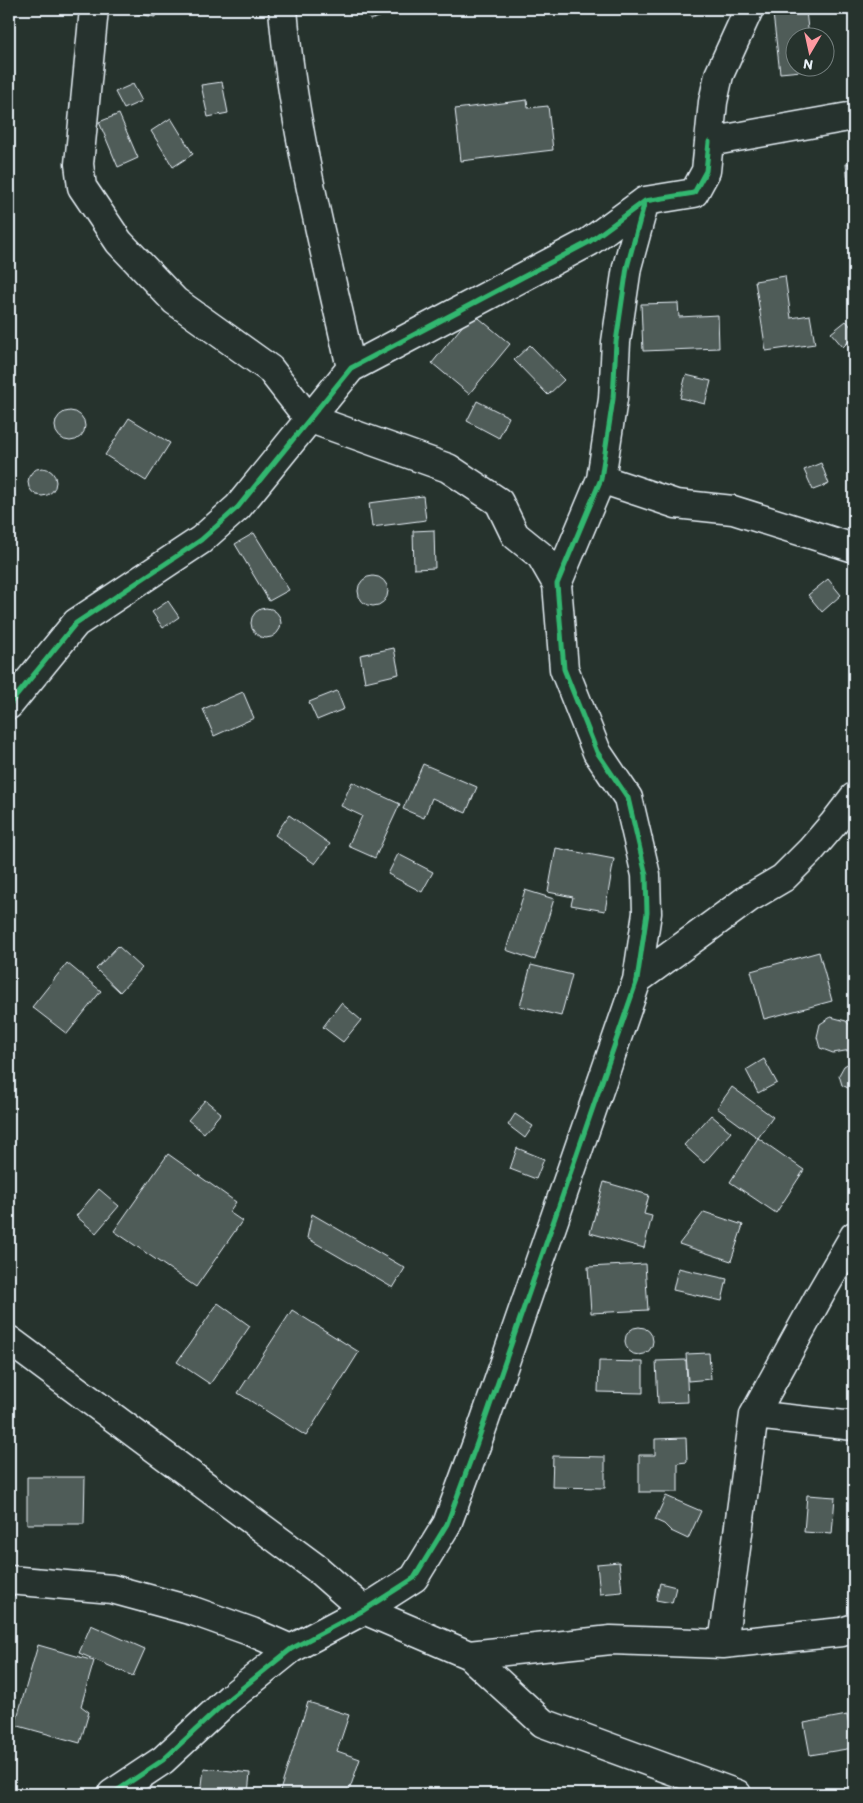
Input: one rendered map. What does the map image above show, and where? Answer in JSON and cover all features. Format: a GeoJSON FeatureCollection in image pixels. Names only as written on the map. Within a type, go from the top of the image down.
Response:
{"type":"FeatureCollection","features":[{"type":"Feature","properties":{"kind":"street"},"geometry":{"type":"LineString","coordinates":[[94,9],[79,164],[82,188],[119,242],[175,301],[270,369],[308,418],[448,468],[498,502],[515,536],[541,556],[557,584],[564,669],[597,752],[628,798],[646,875],[647,913],[637,980],[477,1443],[447,1524],[414,1578],[364,1610],[291,1649],[230,1698],[163,1760],[112,1794]]}},
{"type":"Feature","properties":{"kind":"street"},"geometry":{"type":"LineString","coordinates":[[283,9],[287,54],[308,173],[351,368]]}},
{"type":"Feature","properties":{"kind":"street"},"geometry":{"type":"LineString","coordinates":[[9,705],[76,623],[201,540],[238,507],[308,418],[351,368],[589,242],[645,201],[694,193],[706,171],[713,102],[719,75],[750,9]]}},
{"type":"Feature","properties":{"kind":"street"},"geometry":{"type":"LineString","coordinates":[[709,142],[854,116]]}},
{"type":"Feature","properties":{"kind":"street"},"geometry":{"type":"LineString","coordinates":[[557,584],[600,480],[613,399],[616,342],[626,267],[645,201]]}},
{"type":"Feature","properties":{"kind":"street"},"geometry":{"type":"LineString","coordinates":[[600,480],[676,504],[733,510],[854,548]]}},
{"type":"Feature","properties":{"kind":"street"},"geometry":{"type":"LineString","coordinates":[[637,980],[749,898],[783,878],[822,837],[854,797]]}},
{"type":"Feature","properties":{"kind":"street"},"geometry":{"type":"LineString","coordinates":[[723,1644],[754,1415],[854,1236]]}},
{"type":"Feature","properties":{"kind":"street"},"geometry":{"type":"LineString","coordinates":[[9,1340],[316,1568],[364,1610],[468,1655],[543,1723],[737,1794]]}},
{"type":"Feature","properties":{"kind":"street"},"geometry":{"type":"LineString","coordinates":[[754,1415],[854,1426]]}},
{"type":"Feature","properties":{"kind":"street"},"geometry":{"type":"LineString","coordinates":[[9,1580],[112,1589],[193,1611],[252,1632],[291,1649]]}},
{"type":"Feature","properties":{"kind":"street"},"geometry":{"type":"LineString","coordinates":[[468,1655],[611,1640],[723,1644],[842,1632],[854,1628]]}},
{"type":"Feature","properties":{"kind":"building"},"geometry":{"type":"Polygon","coordinates":[[[110,9],[156,9],[155,17],[110,9]]]}},
{"type":"Feature","properties":{"kind":"building"},"geometry":{"type":"Polygon","coordinates":[[[366,9],[404,9],[370,20],[366,9]]]}},
{"type":"Feature","properties":{"kind":"building"},"geometry":{"type":"Polygon","coordinates":[[[806,11],[808,28],[786,28],[786,72],[780,73],[773,14],[806,11]]]}},
{"type":"Feature","properties":{"kind":"building"},"geometry":{"type":"Polygon","coordinates":[[[222,82],[228,113],[208,117],[201,85],[222,82]]]}},
{"type":"Feature","properties":{"kind":"building"},"geometry":{"type":"Polygon","coordinates":[[[133,84],[142,101],[124,109],[115,92],[133,84]]]}},
{"type":"Feature","properties":{"kind":"building"},"geometry":{"type":"Polygon","coordinates":[[[527,100],[528,108],[548,106],[553,150],[461,161],[455,109],[527,100]]]}},
{"type":"Feature","properties":{"kind":"building"},"geometry":{"type":"Polygon","coordinates":[[[119,114],[138,158],[118,167],[99,122],[119,114]]]}},
{"type":"Feature","properties":{"kind":"building"},"geometry":{"type":"Polygon","coordinates":[[[171,118],[193,154],[173,167],[151,131],[171,118]]]}},
{"type":"Feature","properties":{"kind":"building"},"geometry":{"type":"Polygon","coordinates":[[[854,163],[854,228],[853,228],[846,164],[854,163]]]}},
{"type":"Feature","properties":{"kind":"building"},"geometry":{"type":"Polygon","coordinates":[[[785,276],[791,318],[810,315],[815,344],[766,351],[755,281],[785,276]]]}},
{"type":"Feature","properties":{"kind":"building"},"geometry":{"type":"Polygon","coordinates":[[[678,303],[679,317],[718,315],[719,348],[643,351],[641,304],[678,303]]]}},
{"type":"Feature","properties":{"kind":"building"},"geometry":{"type":"Polygon","coordinates":[[[473,313],[510,344],[469,394],[432,363],[473,313]]]}},
{"type":"Feature","properties":{"kind":"building"},"geometry":{"type":"Polygon","coordinates":[[[846,321],[854,330],[854,336],[843,347],[831,333],[846,321]]]}},
{"type":"Feature","properties":{"kind":"building"},"geometry":{"type":"Polygon","coordinates":[[[530,345],[564,380],[548,395],[514,360],[530,345]]]}},
{"type":"Feature","properties":{"kind":"building"},"geometry":{"type":"Polygon","coordinates":[[[686,375],[711,381],[705,404],[680,398],[686,375]]]}},
{"type":"Feature","properties":{"kind":"building"},"geometry":{"type":"Polygon","coordinates":[[[477,401],[509,417],[499,438],[467,421],[477,401]]]}},
{"type":"Feature","properties":{"kind":"building"},"geometry":{"type":"Polygon","coordinates":[[[70,411],[80,416],[85,426],[80,436],[70,441],[60,436],[55,426],[60,416],[70,411]]]}},
{"type":"Feature","properties":{"kind":"building"},"geometry":{"type":"Polygon","coordinates":[[[129,418],[170,443],[146,481],[105,455],[129,418]]]}},
{"type":"Feature","properties":{"kind":"building"},"geometry":{"type":"Polygon","coordinates":[[[821,463],[829,484],[813,490],[804,470],[821,463]]]}},
{"type":"Feature","properties":{"kind":"building"},"geometry":{"type":"Polygon","coordinates":[[[42,468],[52,472],[56,482],[52,492],[42,496],[32,492],[28,482],[32,472],[42,468]]]}},
{"type":"Feature","properties":{"kind":"building"},"geometry":{"type":"Polygon","coordinates":[[[423,496],[426,520],[372,527],[369,503],[423,496]]]}},
{"type":"Feature","properties":{"kind":"building"},"geometry":{"type":"Polygon","coordinates":[[[434,530],[435,568],[414,569],[413,531],[434,530]]]}},
{"type":"Feature","properties":{"kind":"building"},"geometry":{"type":"Polygon","coordinates":[[[254,533],[289,590],[269,601],[235,544],[254,533]]]}},
{"type":"Feature","properties":{"kind":"building"},"geometry":{"type":"Polygon","coordinates":[[[373,576],[383,581],[388,591],[383,601],[373,606],[363,601],[358,591],[363,581],[373,576]]]}},
{"type":"Feature","properties":{"kind":"building"},"geometry":{"type":"Polygon","coordinates":[[[828,579],[841,595],[822,612],[808,595],[828,579]]]}},
{"type":"Feature","properties":{"kind":"building"},"geometry":{"type":"Polygon","coordinates":[[[168,601],[179,617],[163,628],[152,612],[168,601]]]}},
{"type":"Feature","properties":{"kind":"building"},"geometry":{"type":"Polygon","coordinates":[[[266,608],[272,609],[280,617],[280,629],[272,637],[266,638],[260,637],[252,629],[251,623],[252,617],[260,609],[266,608]]]}},
{"type":"Feature","properties":{"kind":"building"},"geometry":{"type":"Polygon","coordinates":[[[394,648],[399,674],[365,682],[360,655],[394,648]]]}},
{"type":"Feature","properties":{"kind":"building"},"geometry":{"type":"Polygon","coordinates":[[[337,691],[344,709],[317,720],[309,702],[337,691]]]}},
{"type":"Feature","properties":{"kind":"building"},"geometry":{"type":"Polygon","coordinates":[[[243,692],[254,718],[214,736],[203,709],[243,692]]]}},
{"type":"Feature","properties":{"kind":"building"},"geometry":{"type":"Polygon","coordinates":[[[423,764],[477,787],[466,813],[432,798],[424,818],[403,809],[423,764]]]}},
{"type":"Feature","properties":{"kind":"building"},"geometry":{"type":"Polygon","coordinates":[[[352,782],[400,804],[375,858],[348,846],[362,816],[341,806],[352,782]]]}},
{"type":"Feature","properties":{"kind":"building"},"geometry":{"type":"Polygon","coordinates":[[[289,815],[330,844],[315,864],[275,835],[289,815]]]}},
{"type":"Feature","properties":{"kind":"building"},"geometry":{"type":"Polygon","coordinates":[[[556,848],[614,859],[605,911],[571,905],[573,897],[548,892],[556,848]]]}},
{"type":"Feature","properties":{"kind":"building"},"geometry":{"type":"Polygon","coordinates":[[[398,854],[433,872],[422,892],[388,874],[398,854]]]}},
{"type":"Feature","properties":{"kind":"building"},"geometry":{"type":"Polygon","coordinates":[[[525,890],[554,899],[535,960],[506,950],[525,890]]]}},
{"type":"Feature","properties":{"kind":"building"},"geometry":{"type":"Polygon","coordinates":[[[118,946],[142,968],[120,992],[96,969],[118,946]]]}},
{"type":"Feature","properties":{"kind":"building"},"geometry":{"type":"Polygon","coordinates":[[[819,952],[832,1001],[764,1019],[751,971],[819,952]]]}},
{"type":"Feature","properties":{"kind":"building"},"geometry":{"type":"Polygon","coordinates":[[[67,963],[101,991],[67,1034],[32,1007],[67,963]]]}},
{"type":"Feature","properties":{"kind":"building"},"geometry":{"type":"Polygon","coordinates":[[[531,965],[572,975],[561,1016],[520,1006],[531,965]]]}},
{"type":"Feature","properties":{"kind":"building"},"geometry":{"type":"Polygon","coordinates":[[[341,1003],[361,1020],[343,1042],[323,1027],[341,1003]]]}},
{"type":"Feature","properties":{"kind":"building"},"geometry":{"type":"Polygon","coordinates":[[[831,1017],[846,1021],[854,1030],[854,1043],[851,1050],[833,1053],[820,1048],[817,1037],[820,1024],[831,1017]]]}},
{"type":"Feature","properties":{"kind":"building"},"geometry":{"type":"Polygon","coordinates":[[[764,1059],[777,1083],[758,1093],[746,1070],[764,1059]]]}},
{"type":"Feature","properties":{"kind":"building"},"geometry":{"type":"Polygon","coordinates":[[[854,1060],[854,1091],[842,1085],[839,1075],[844,1066],[854,1060]]]}},
{"type":"Feature","properties":{"kind":"building"},"geometry":{"type":"Polygon","coordinates":[[[732,1087],[773,1117],[758,1138],[717,1108],[732,1087]]]}},
{"type":"Feature","properties":{"kind":"building"},"geometry":{"type":"Polygon","coordinates":[[[205,1100],[221,1113],[204,1133],[188,1120],[205,1100]]]}},
{"type":"Feature","properties":{"kind":"building"},"geometry":{"type":"Polygon","coordinates":[[[515,1114],[533,1126],[525,1138],[508,1125],[515,1114]]]}},
{"type":"Feature","properties":{"kind":"building"},"geometry":{"type":"Polygon","coordinates":[[[711,1115],[731,1132],[704,1163],[684,1145],[711,1115]]]}},
{"type":"Feature","properties":{"kind":"building"},"geometry":{"type":"Polygon","coordinates":[[[758,1138],[804,1170],[776,1213],[730,1182],[758,1138]]]}},
{"type":"Feature","properties":{"kind":"building"},"geometry":{"type":"Polygon","coordinates":[[[517,1148],[544,1159],[536,1179],[510,1169],[517,1148]]]}},
{"type":"Feature","properties":{"kind":"building"},"geometry":{"type":"Polygon","coordinates":[[[168,1154],[236,1202],[229,1212],[242,1221],[196,1287],[114,1231],[168,1154]]]}},
{"type":"Feature","properties":{"kind":"building"},"geometry":{"type":"Polygon","coordinates":[[[604,1182],[649,1195],[644,1214],[652,1216],[644,1248],[590,1233],[604,1182]]]}},
{"type":"Feature","properties":{"kind":"building"},"geometry":{"type":"Polygon","coordinates":[[[99,1189],[119,1206],[96,1233],[76,1216],[99,1189]]]}},
{"type":"Feature","properties":{"kind":"building"},"geometry":{"type":"Polygon","coordinates":[[[704,1212],[743,1225],[731,1261],[679,1244],[704,1212]]]}},
{"type":"Feature","properties":{"kind":"building"},"geometry":{"type":"Polygon","coordinates":[[[312,1214],[405,1268],[393,1288],[307,1238],[312,1214]]]}},
{"type":"Feature","properties":{"kind":"building"},"geometry":{"type":"Polygon","coordinates":[[[645,1264],[648,1310],[591,1313],[588,1267],[645,1264]]]}},
{"type":"Feature","properties":{"kind":"building"},"geometry":{"type":"Polygon","coordinates":[[[678,1268],[727,1279],[722,1301],[673,1290],[678,1268]]]}},
{"type":"Feature","properties":{"kind":"building"},"geometry":{"type":"Polygon","coordinates":[[[218,1303],[250,1326],[210,1384],[177,1362],[218,1303]]]}},
{"type":"Feature","properties":{"kind":"building"},"geometry":{"type":"Polygon","coordinates":[[[292,1310],[359,1352],[306,1436],[238,1393],[292,1310]]]}},
{"type":"Feature","properties":{"kind":"building"},"geometry":{"type":"Polygon","coordinates":[[[639,1327],[649,1331],[653,1341],[649,1351],[639,1355],[629,1351],[625,1341],[629,1331],[639,1327]]]}},
{"type":"Feature","properties":{"kind":"building"},"geometry":{"type":"Polygon","coordinates":[[[709,1353],[711,1379],[688,1381],[686,1354],[709,1353]]]}},
{"type":"Feature","properties":{"kind":"building"},"geometry":{"type":"Polygon","coordinates":[[[686,1360],[688,1402],[658,1403],[656,1361],[686,1360]]]}},
{"type":"Feature","properties":{"kind":"building"},"geometry":{"type":"Polygon","coordinates":[[[599,1361],[643,1362],[643,1393],[598,1392],[599,1361]]]}},
{"type":"Feature","properties":{"kind":"building"},"geometry":{"type":"Polygon","coordinates":[[[686,1438],[687,1462],[678,1463],[678,1492],[639,1492],[639,1455],[655,1455],[655,1439],[686,1438]]]}},
{"type":"Feature","properties":{"kind":"building"},"geometry":{"type":"Polygon","coordinates":[[[553,1456],[605,1457],[605,1488],[552,1487],[553,1456]]]}},
{"type":"Feature","properties":{"kind":"building"},"geometry":{"type":"Polygon","coordinates":[[[27,1477],[85,1477],[84,1524],[27,1524],[27,1477]]]}},
{"type":"Feature","properties":{"kind":"building"},"geometry":{"type":"Polygon","coordinates":[[[807,1495],[835,1497],[832,1534],[804,1532],[807,1495]]]}},
{"type":"Feature","properties":{"kind":"building"},"geometry":{"type":"Polygon","coordinates":[[[666,1496],[701,1511],[688,1539],[671,1531],[664,1524],[655,1520],[666,1496]]]}},
{"type":"Feature","properties":{"kind":"building"},"geometry":{"type":"Polygon","coordinates":[[[619,1562],[622,1592],[600,1594],[597,1564],[619,1562]]]}},
{"type":"Feature","properties":{"kind":"building"},"geometry":{"type":"Polygon","coordinates":[[[660,1583],[676,1587],[672,1603],[656,1600],[660,1583]]]}},
{"type":"Feature","properties":{"kind":"building"},"geometry":{"type":"Polygon","coordinates":[[[91,1625],[145,1649],[133,1676],[79,1653],[91,1625]]]}},
{"type":"Feature","properties":{"kind":"building"},"geometry":{"type":"Polygon","coordinates":[[[38,1645],[94,1661],[81,1706],[89,1712],[80,1743],[15,1725],[38,1645]]]}},
{"type":"Feature","properties":{"kind":"building"},"geometry":{"type":"Polygon","coordinates":[[[308,1702],[349,1715],[337,1751],[360,1759],[348,1794],[279,1794],[308,1702]]]}},
{"type":"Feature","properties":{"kind":"building"},"geometry":{"type":"Polygon","coordinates":[[[847,1715],[853,1748],[810,1755],[804,1723],[847,1715]]]}},
{"type":"Feature","properties":{"kind":"building"},"geometry":{"type":"Polygon","coordinates":[[[204,1768],[250,1773],[248,1794],[201,1794],[204,1768]]]}},
{"type":"Feature","properties":{"kind":"cycle path"},"geometry":{"type":"LineString","coordinates":[[9,705],[76,623],[201,540],[238,507],[351,368],[589,242],[645,201],[694,193],[706,171],[709,142]]}},
{"type":"Feature","properties":{"kind":"cycle path"},"geometry":{"type":"LineString","coordinates":[[112,1794],[163,1760],[230,1698],[291,1649],[364,1610],[414,1578],[447,1524],[477,1443],[637,980],[647,913],[646,875],[628,798],[597,752],[564,669],[557,584],[601,479],[613,399],[616,342],[627,267],[645,201]]}}]}
